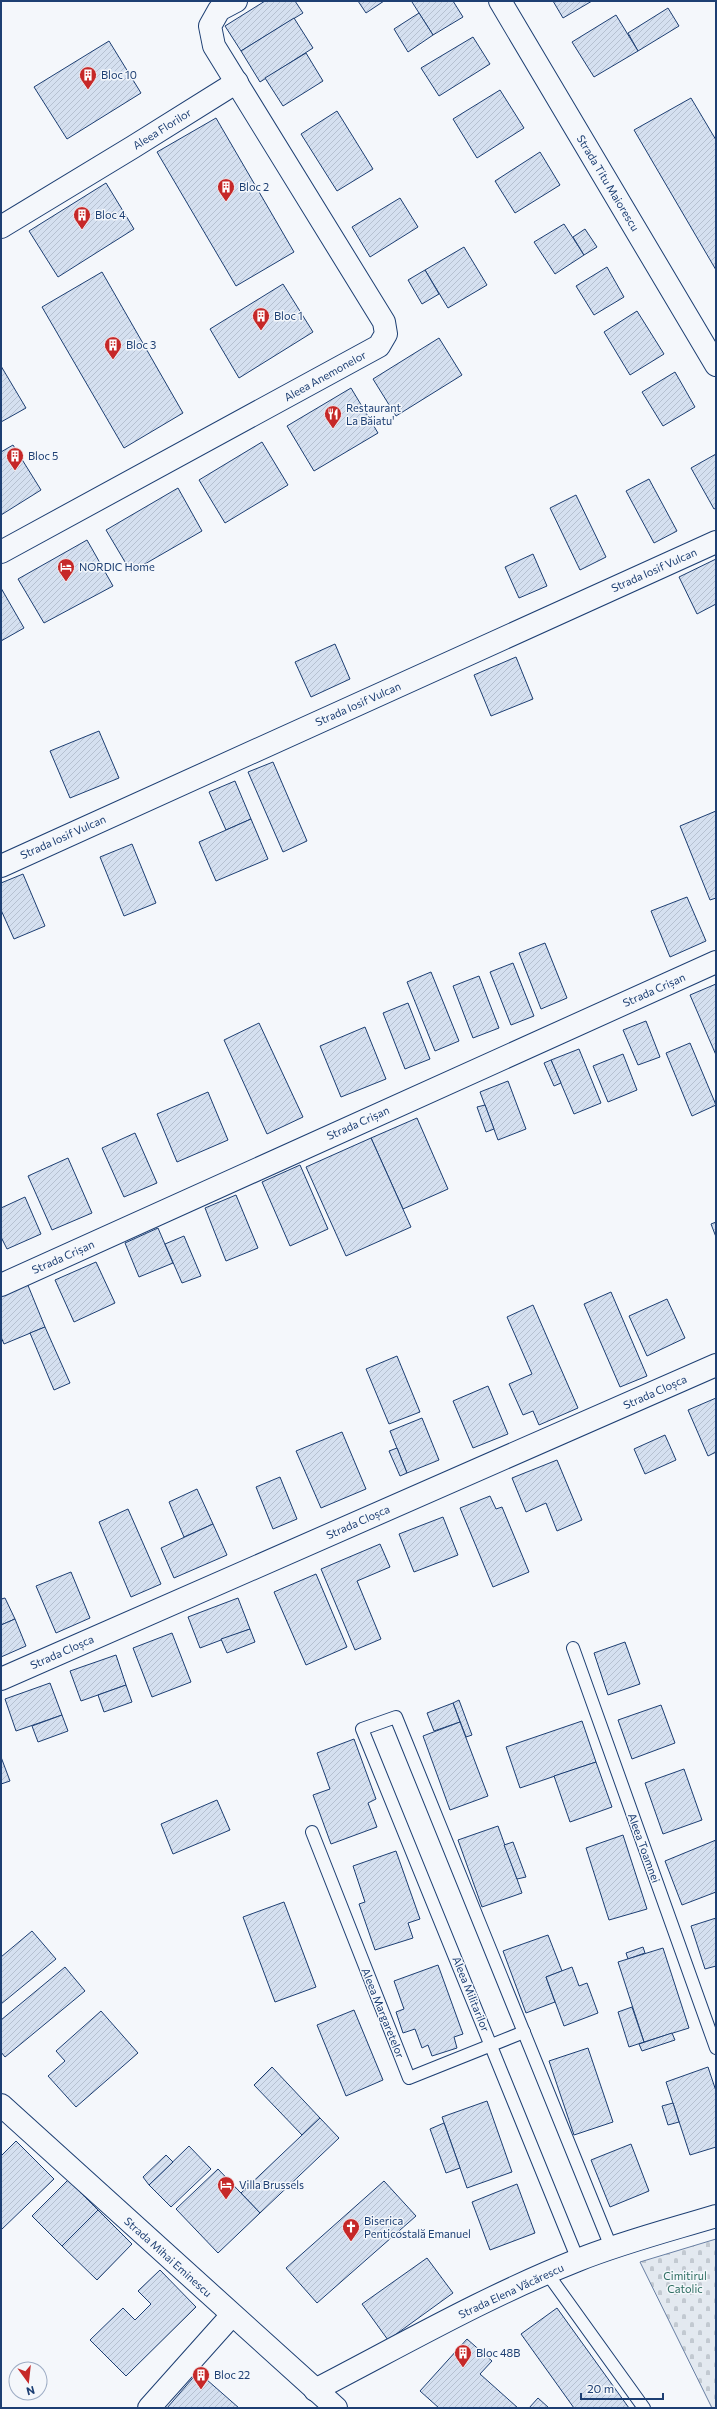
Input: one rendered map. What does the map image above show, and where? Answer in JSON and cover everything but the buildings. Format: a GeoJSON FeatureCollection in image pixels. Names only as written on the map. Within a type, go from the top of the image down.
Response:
{"type":"FeatureCollection","features":[{"type":"Feature","properties":{"kind":"street"},"geometry":{"type":"LineString","coordinates":[[236,1],[219,10],[210,26],[214,46],[237,82]]}},
{"type":"Feature","properties":{"kind":"street","name":"Strada Titu Maiorescu"},"geometry":{"type":"LineString","coordinates":[[500,1],[716,365]]}},
{"type":"Feature","properties":{"kind":"street","name":"Aleea Florilor"},"geometry":{"type":"LineString","coordinates":[[1,227],[134,148],[237,82]]}},
{"type":"Feature","properties":{"kind":"street","name":"Aleea Anemonelor"},"geometry":{"type":"LineString","coordinates":[[1,552],[379,346],[386,334],[384,322],[237,82]]}},
{"type":"Feature","properties":{"kind":"street","name":"Strada Iosif Vulcan"},"geometry":{"type":"LineString","coordinates":[[1,866],[716,542]]}},
{"type":"Feature","properties":{"kind":"street","name":"Strada Crișan"},"geometry":{"type":"LineString","coordinates":[[1,1285],[716,962]]}},
{"type":"Feature","properties":{"kind":"street","name":"Strada Cloșca"},"geometry":{"type":"LineString","coordinates":[[1,1679],[716,1365]]}},
{"type":"Feature","properties":{"kind":"street","name":"Strada Mihai Eminescu"},"geometry":{"type":"LineString","coordinates":[[1,2105],[336,2408]]}},
{"type":"Feature","properties":{"kind":"street","name":"Strada Elena Văcărescu"},"geometry":{"type":"LineString","coordinates":[[315,2390],[495,2296],[547,2273],[611,2247],[716,2216]]}},
{"type":"Feature","properties":{"kind":"street"},"geometry":{"type":"LineString","coordinates":[[149,2408],[232,2315]]}},
{"type":"Feature","properties":{"kind":"lane","name":"Aleea Toamnei"},"geometry":{"type":"LineString","coordinates":[[573,1648],[716,2048]]}},
{"type":"Feature","properties":{"kind":"lane","name":"Aleea Militarilor"},"geometry":{"type":"LineString","coordinates":[[524,2032],[396,1717],[362,1730],[492,2045],[578,2260]]}},
{"type":"Feature","properties":{"kind":"lane","name":"Aleea Margaretelor"},"geometry":{"type":"LineString","coordinates":[[312,1832],[409,2078],[524,2032]]}},
{"type":"Feature","properties":{"kind":"lane"},"geometry":{"type":"LineString","coordinates":[[524,2032],[611,2247]]}},
{"type":"Feature","properties":{"kind":"lane"},"geometry":{"type":"LineString","coordinates":[[547,2273],[644,2408]]}},
{"type":"Feature","properties":{"kind":"green space","name":"Cimitirul Catolic"},"geometry":{"type":"Polygon","coordinates":[[[716,2239],[716,2408],[712,2408],[640,2262],[716,2239]]]}},
{"type":"Feature","properties":{"kind":"place","name":"Bloc 10"},"geometry":{"type":"Point","coordinates":[88,90]}},
{"type":"Feature","properties":{"kind":"place","name":"Bloc 2"},"geometry":{"type":"Point","coordinates":[226,202]}},
{"type":"Feature","properties":{"kind":"place","name":"Bloc 4"},"geometry":{"type":"Point","coordinates":[82,230]}},
{"type":"Feature","properties":{"kind":"place","name":"Bloc 1"},"geometry":{"type":"Point","coordinates":[261,331]}},
{"type":"Feature","properties":{"kind":"place","name":"Bloc 3"},"geometry":{"type":"Point","coordinates":[113,360]}},
{"type":"Feature","properties":{"kind":"place","name":"Restaurant La Băiatu'"},"geometry":{"type":"Point","coordinates":[333,429]}},
{"type":"Feature","properties":{"kind":"place","name":"Bloc 5"},"geometry":{"type":"Point","coordinates":[15,471]}},
{"type":"Feature","properties":{"kind":"place","name":"NORDIC Home"},"geometry":{"type":"Point","coordinates":[66,582]}},
{"type":"Feature","properties":{"kind":"place","name":"Villa Brussels"},"geometry":{"type":"Point","coordinates":[226,2200]}},
{"type":"Feature","properties":{"kind":"place","name":"Biserica Penticostală Emanuel"},"geometry":{"type":"Point","coordinates":[351,2242]}},
{"type":"Feature","properties":{"kind":"place","name":"Bloc 48B"},"geometry":{"type":"Point","coordinates":[463,2368]}},
{"type":"Feature","properties":{"kind":"place","name":"Bloc 22"},"geometry":{"type":"Point","coordinates":[201,2390]}}]}
